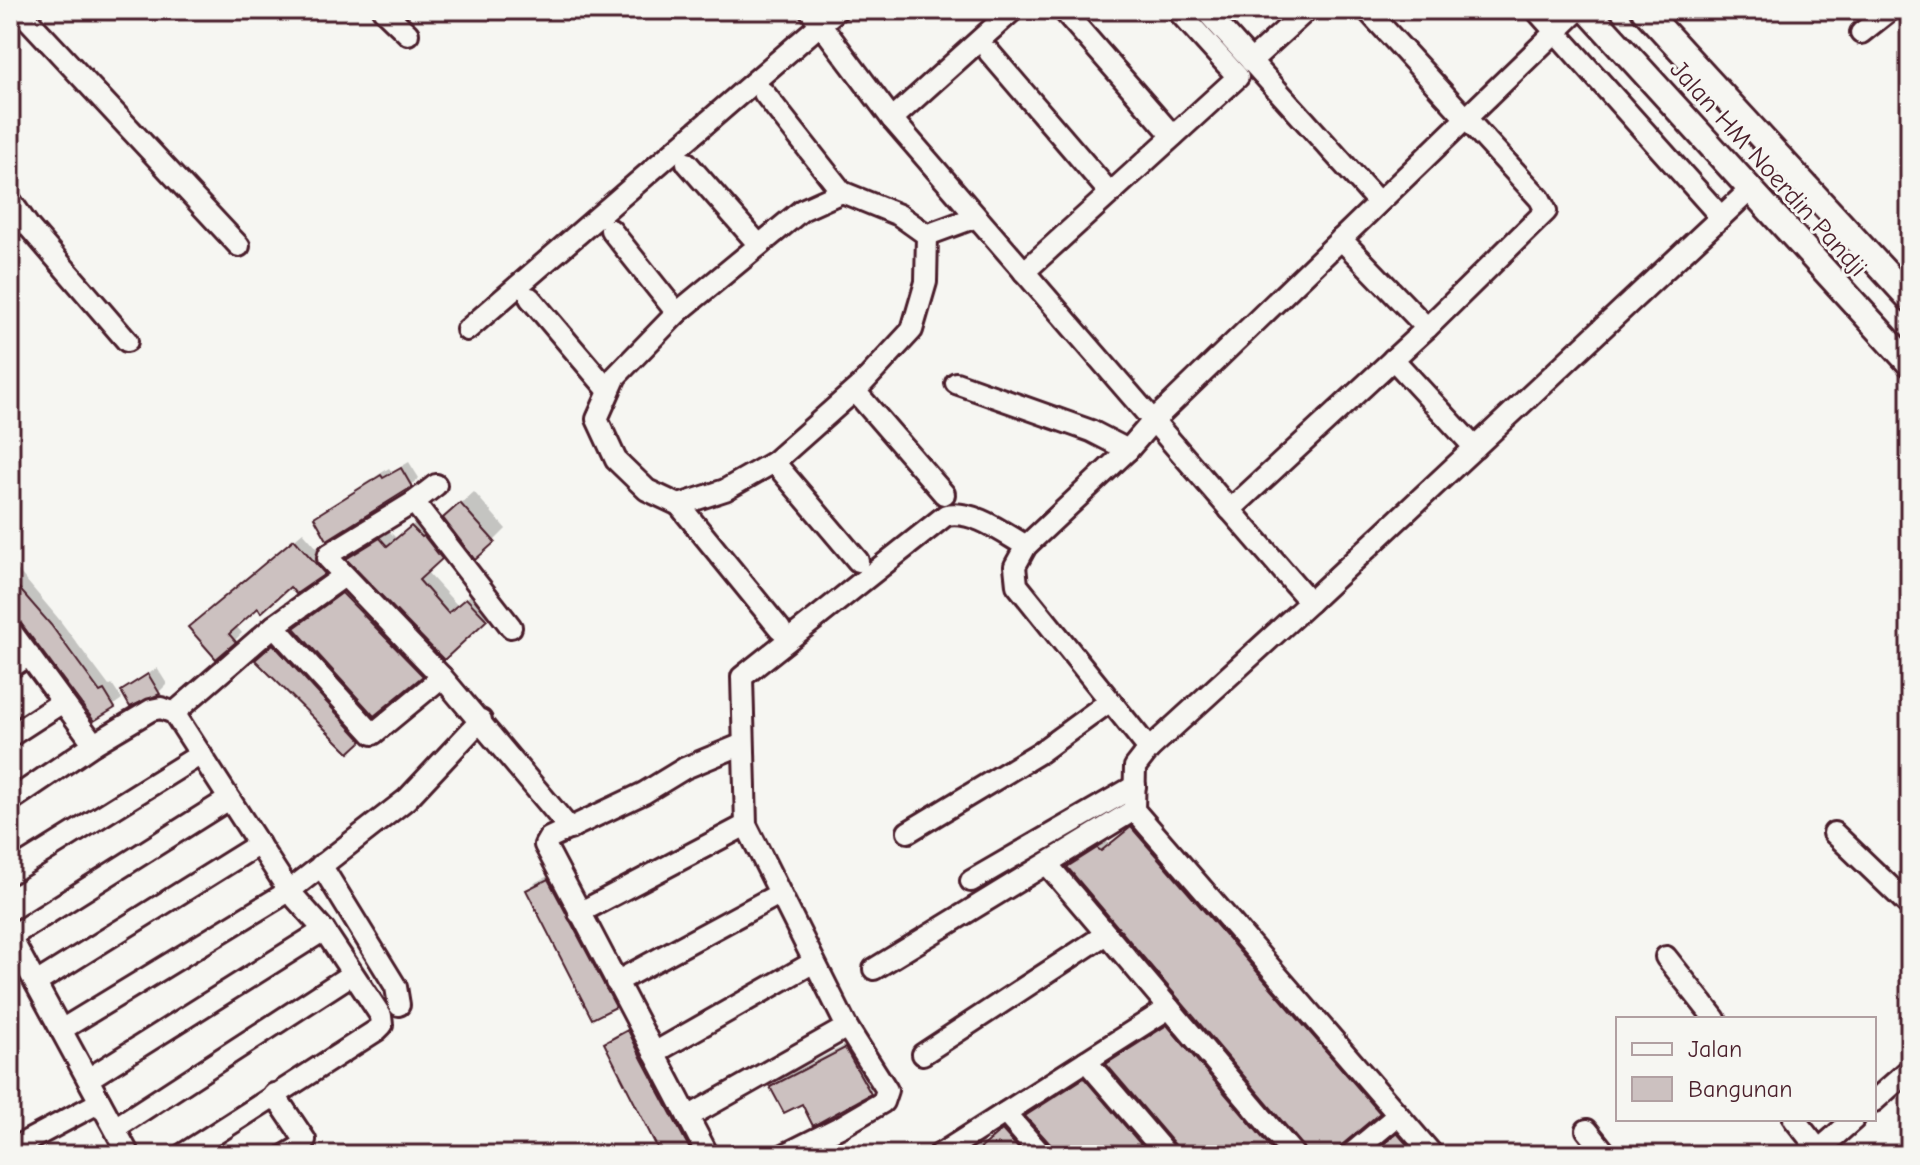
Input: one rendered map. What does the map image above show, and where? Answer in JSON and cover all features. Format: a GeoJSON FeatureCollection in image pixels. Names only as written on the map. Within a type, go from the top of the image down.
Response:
{"type":"FeatureCollection","features":[{"type":"Feature","properties":{"kind":"main road","name":"Jalan HM Noerdin Pandji"},"geometry":{"type":"LineString","coordinates":[[1587,10],[1910,364]]}},
{"type":"Feature","properties":{"kind":"main road","name":"Jalan HM Noerdin Pandji"},"geometry":{"type":"LineString","coordinates":[[1644,10],[1910,299]]}},
{"type":"Feature","properties":{"kind":"main road"},"geometry":{"type":"LineString","coordinates":[[1753,191],[1775,152]]}},
{"type":"Feature","properties":{"kind":"main road"},"geometry":{"type":"LineString","coordinates":[[1753,191],[1778,184],[1794,173]]}},
{"type":"Feature","properties":{"kind":"street"},"geometry":{"type":"LineString","coordinates":[[19,10],[239,246]]}},
{"type":"Feature","properties":{"kind":"street"},"geometry":{"type":"LineString","coordinates":[[383,10],[408,34]]}},
{"type":"Feature","properties":{"kind":"street"},"geometry":{"type":"LineString","coordinates":[[892,119],[1013,10]]}},
{"type":"Feature","properties":{"kind":"street"},"geometry":{"type":"LineString","coordinates":[[1063,10],[1173,136]]}},
{"type":"Feature","properties":{"kind":"street"},"geometry":{"type":"LineString","coordinates":[[1024,272],[1238,77],[1177,10]]}},
{"type":"Feature","properties":{"kind":"street"},"geometry":{"type":"LineString","coordinates":[[1205,10],[1378,202]]}},
{"type":"Feature","properties":{"kind":"street"},"geometry":{"type":"LineString","coordinates":[[1251,61],[1307,10]]}},
{"type":"Feature","properties":{"kind":"street"},"geometry":{"type":"LineString","coordinates":[[1230,510],[1427,328],[1546,211],[1540,199],[1367,10]]}},
{"type":"Feature","properties":{"kind":"street"},"geometry":{"type":"LineString","coordinates":[[1536,10],[1721,217]]}},
{"type":"Feature","properties":{"kind":"street"},"geometry":{"type":"LineString","coordinates":[[1149,749],[1017,585],[1015,566],[1026,546],[1578,10]]}},
{"type":"Feature","properties":{"kind":"street"},"geometry":{"type":"LineString","coordinates":[[1861,33],[1890,10]]}},
{"type":"Feature","properties":{"kind":"street"},"geometry":{"type":"LineString","coordinates":[[467,330],[823,14],[892,119],[1310,602]]}},
{"type":"Feature","properties":{"kind":"street"},"geometry":{"type":"LineString","coordinates":[[989,52],[1110,193]]}},
{"type":"Feature","properties":{"kind":"street"},"geometry":{"type":"LineString","coordinates":[[764,93],[842,192],[899,215],[927,235]]}},
{"type":"Feature","properties":{"kind":"street"},"geometry":{"type":"LineString","coordinates":[[687,163],[759,245]]}},
{"type":"Feature","properties":{"kind":"street"},"geometry":{"type":"LineString","coordinates":[[1433,1155],[1134,810],[1135,767],[1149,749],[1721,217],[1753,191]]}},
{"type":"Feature","properties":{"kind":"street"},"geometry":{"type":"LineString","coordinates":[[780,629],[679,505],[647,490],[616,460],[597,419],[616,376],[677,313],[802,210],[842,192]]}},
{"type":"Feature","properties":{"kind":"street"},"geometry":{"type":"LineString","coordinates":[[10,200],[29,227],[127,341]]}},
{"type":"Feature","properties":{"kind":"street"},"geometry":{"type":"LineString","coordinates":[[927,235],[976,217]]}},
{"type":"Feature","properties":{"kind":"street"},"geometry":{"type":"LineString","coordinates":[[611,230],[677,313]]}},
{"type":"Feature","properties":{"kind":"street"},"geometry":{"type":"LineString","coordinates":[[679,505],[725,490],[774,462],[855,391],[912,330],[926,282],[927,235]]}},
{"type":"Feature","properties":{"kind":"street"},"geometry":{"type":"LineString","coordinates":[[1341,239],[1427,328]]}},
{"type":"Feature","properties":{"kind":"street"},"geometry":{"type":"LineString","coordinates":[[530,298],[609,391]]}},
{"type":"Feature","properties":{"kind":"street"},"geometry":{"type":"LineString","coordinates":[[1393,359],[1475,448]]}},
{"type":"Feature","properties":{"kind":"street"},"geometry":{"type":"LineString","coordinates":[[956,383],[1091,431],[1128,450]]}},
{"type":"Feature","properties":{"kind":"street"},"geometry":{"type":"LineString","coordinates":[[855,391],[944,494]]}},
{"type":"Feature","properties":{"kind":"street"},"geometry":{"type":"LineString","coordinates":[[774,462],[858,561]]}},
{"type":"Feature","properties":{"kind":"street"},"geometry":{"type":"LineString","coordinates":[[436,485],[329,554],[328,558],[481,720],[570,829]]}},
{"type":"Feature","properties":{"kind":"street"},"geometry":{"type":"LineString","coordinates":[[414,502],[511,627]]}},
{"type":"Feature","properties":{"kind":"street"},"geometry":{"type":"LineString","coordinates":[[784,1155],[883,1102],[887,1090],[847,1027],[746,825],[742,677],[946,515],[960,513],[972,516],[1026,546]]}},
{"type":"Feature","properties":{"kind":"street"},"geometry":{"type":"LineString","coordinates":[[174,713],[274,626],[344,576]]}},
{"type":"Feature","properties":{"kind":"street"},"geometry":{"type":"LineString","coordinates":[[274,626],[373,734],[442,677]]}},
{"type":"Feature","properties":{"kind":"street"},"geometry":{"type":"LineString","coordinates":[[10,630],[94,744]]}},
{"type":"Feature","properties":{"kind":"street"},"geometry":{"type":"LineString","coordinates":[[10,668],[29,655]]}},
{"type":"Feature","properties":{"kind":"street"},"geometry":{"type":"LineString","coordinates":[[908,832],[1039,753],[1110,701]]}},
{"type":"Feature","properties":{"kind":"street"},"geometry":{"type":"LineString","coordinates":[[10,736],[61,703]]}},
{"type":"Feature","properties":{"kind":"street"},"geometry":{"type":"LineString","coordinates":[[10,801],[94,744],[154,709],[174,713],[289,891],[324,930],[381,1016],[382,1025],[182,1155]]}},
{"type":"Feature","properties":{"kind":"street"},"geometry":{"type":"LineString","coordinates":[[61,1030],[289,891],[407,799],[481,720]]}},
{"type":"Feature","properties":{"kind":"street"},"geometry":{"type":"LineString","coordinates":[[708,1155],[545,848],[549,838],[644,793],[685,768],[743,744]]}},
{"type":"Feature","properties":{"kind":"street"},"geometry":{"type":"LineString","coordinates":[[10,873],[201,754]]}},
{"type":"Feature","properties":{"kind":"street"},"geometry":{"type":"LineString","coordinates":[[971,881],[1135,786]]}},
{"type":"Feature","properties":{"kind":"street"},"geometry":{"type":"LineString","coordinates":[[129,1155],[10,936],[229,799]]}},
{"type":"Feature","properties":{"kind":"street"},"geometry":{"type":"LineString","coordinates":[[874,969],[1134,810]]}},
{"type":"Feature","properties":{"kind":"street"},"geometry":{"type":"LineString","coordinates":[[579,913],[746,825]]}},
{"type":"Feature","properties":{"kind":"street"},"geometry":{"type":"LineString","coordinates":[[1834,833],[1910,906]]}},
{"type":"Feature","properties":{"kind":"street"},"geometry":{"type":"LineString","coordinates":[[36,983],[259,844]]}},
{"type":"Feature","properties":{"kind":"street"},"geometry":{"type":"LineString","coordinates":[[1047,864],[1294,1155]]}},
{"type":"Feature","properties":{"kind":"street"},"geometry":{"type":"LineString","coordinates":[[321,865],[396,987],[399,1005]]}},
{"type":"Feature","properties":{"kind":"street"},"geometry":{"type":"LineString","coordinates":[[616,982],[779,894]]}},
{"type":"Feature","properties":{"kind":"street"},"geometry":{"type":"LineString","coordinates":[[88,1079],[324,930]]}},
{"type":"Feature","properties":{"kind":"street"},"geometry":{"type":"LineString","coordinates":[[923,1054],[1106,934]]}},
{"type":"Feature","properties":{"kind":"street"},"geometry":{"type":"LineString","coordinates":[[1666,957],[1713,1017]]}},
{"type":"Feature","properties":{"kind":"street"},"geometry":{"type":"LineString","coordinates":[[654,1053],[814,962]]}},
{"type":"Feature","properties":{"kind":"street"},"geometry":{"type":"LineString","coordinates":[[115,1128],[352,974]]}},
{"type":"Feature","properties":{"kind":"street"},"geometry":{"type":"LineString","coordinates":[[939,1155],[1169,1008]]}},
{"type":"Feature","properties":{"kind":"street"},"geometry":{"type":"LineString","coordinates":[[688,1117],[847,1027]]}},
{"type":"Feature","properties":{"kind":"street"},"geometry":{"type":"LineString","coordinates":[[1086,1061],[1167,1155]]}},
{"type":"Feature","properties":{"kind":"street"},"geometry":{"type":"LineString","coordinates":[[1876,1099],[1907,1076]]}},
{"type":"Feature","properties":{"kind":"street"},"geometry":{"type":"LineString","coordinates":[[274,1094],[305,1140],[303,1145],[286,1155]]}},
{"type":"Feature","properties":{"kind":"street"},"geometry":{"type":"LineString","coordinates":[[16,1144],[100,1102]]}},
{"type":"Feature","properties":{"kind":"street"},"geometry":{"type":"LineString","coordinates":[[1005,1113],[1042,1155]]}},
{"type":"Feature","properties":{"kind":"street"},"geometry":{"type":"LineString","coordinates":[[1350,1155],[1398,1115]]}},
{"type":"Feature","properties":{"kind":"street"},"geometry":{"type":"LineString","coordinates":[[1796,1121],[1821,1153],[1852,1121]]}},
{"type":"Feature","properties":{"kind":"street"},"geometry":{"type":"LineString","coordinates":[[1587,1130],[1607,1155]]}},
{"type":"Feature","properties":{"kind":"street"},"geometry":{"type":"LineString","coordinates":[[1906,1155],[1910,1150]]}},
{"type":"Feature","properties":{"kind":"building"},"geometry":{"type":"Polygon","coordinates":[[[401,468],[412,487],[327,540],[314,517],[381,475],[383,478],[401,468]]]}},
{"type":"Feature","properties":{"kind":"building"},"geometry":{"type":"Polygon","coordinates":[[[460,503],[495,542],[475,560],[443,518],[460,503]]]}},
{"type":"Feature","properties":{"kind":"building"},"geometry":{"type":"Polygon","coordinates":[[[411,526],[424,536],[442,559],[419,580],[448,613],[466,598],[487,620],[444,660],[346,559],[380,538],[387,546],[411,526]]]}},
{"type":"Feature","properties":{"kind":"building"},"geometry":{"type":"Polygon","coordinates":[[[294,539],[325,574],[296,594],[290,587],[261,613],[258,608],[229,634],[236,642],[216,659],[188,627],[294,539]]]}},
{"type":"Feature","properties":{"kind":"building"},"geometry":{"type":"Polygon","coordinates":[[[10,578],[51,625],[100,692],[104,690],[115,708],[94,721],[20,622],[10,617],[10,578]]]}},
{"type":"Feature","properties":{"kind":"building"},"geometry":{"type":"Polygon","coordinates":[[[342,593],[423,676],[374,716],[294,628],[342,593]]]}},
{"type":"Feature","properties":{"kind":"building"},"geometry":{"type":"Polygon","coordinates":[[[273,644],[362,741],[349,753],[255,660],[273,644]]]}},
{"type":"Feature","properties":{"kind":"building"},"geometry":{"type":"Polygon","coordinates":[[[148,674],[160,694],[130,707],[121,691],[148,674]]]}},
{"type":"Feature","properties":{"kind":"building"},"geometry":{"type":"Polygon","coordinates":[[[1131,827],[1380,1113],[1342,1145],[1337,1155],[1307,1155],[1304,1147],[1067,867],[1097,848],[1101,851],[1131,827]]]}},
{"type":"Feature","properties":{"kind":"building"},"geometry":{"type":"Polygon","coordinates":[[[548,879],[616,1007],[592,1019],[526,890],[548,879]]]}},
{"type":"Feature","properties":{"kind":"building"},"geometry":{"type":"Polygon","coordinates":[[[1167,1025],[1277,1155],[1180,1155],[1177,1147],[1106,1064],[1167,1025]]]}},
{"type":"Feature","properties":{"kind":"building"},"geometry":{"type":"Polygon","coordinates":[[[628,1030],[693,1155],[661,1155],[604,1043],[628,1030]]]}},
{"type":"Feature","properties":{"kind":"building"},"geometry":{"type":"Polygon","coordinates":[[[845,1048],[871,1094],[813,1126],[802,1104],[784,1113],[770,1087],[845,1048]]]}},
{"type":"Feature","properties":{"kind":"building"},"geometry":{"type":"Polygon","coordinates":[[[1084,1078],[1150,1155],[1055,1155],[1052,1146],[1025,1116],[1084,1078]]]}},
{"type":"Feature","properties":{"kind":"building"},"geometry":{"type":"Polygon","coordinates":[[[1002,1130],[1020,1150],[1015,1155],[973,1155],[1002,1130]]]}},
{"type":"Feature","properties":{"kind":"building"},"geometry":{"type":"Polygon","coordinates":[[[1397,1133],[1416,1155],[1374,1155],[1373,1153],[1397,1133]]]}}]}
